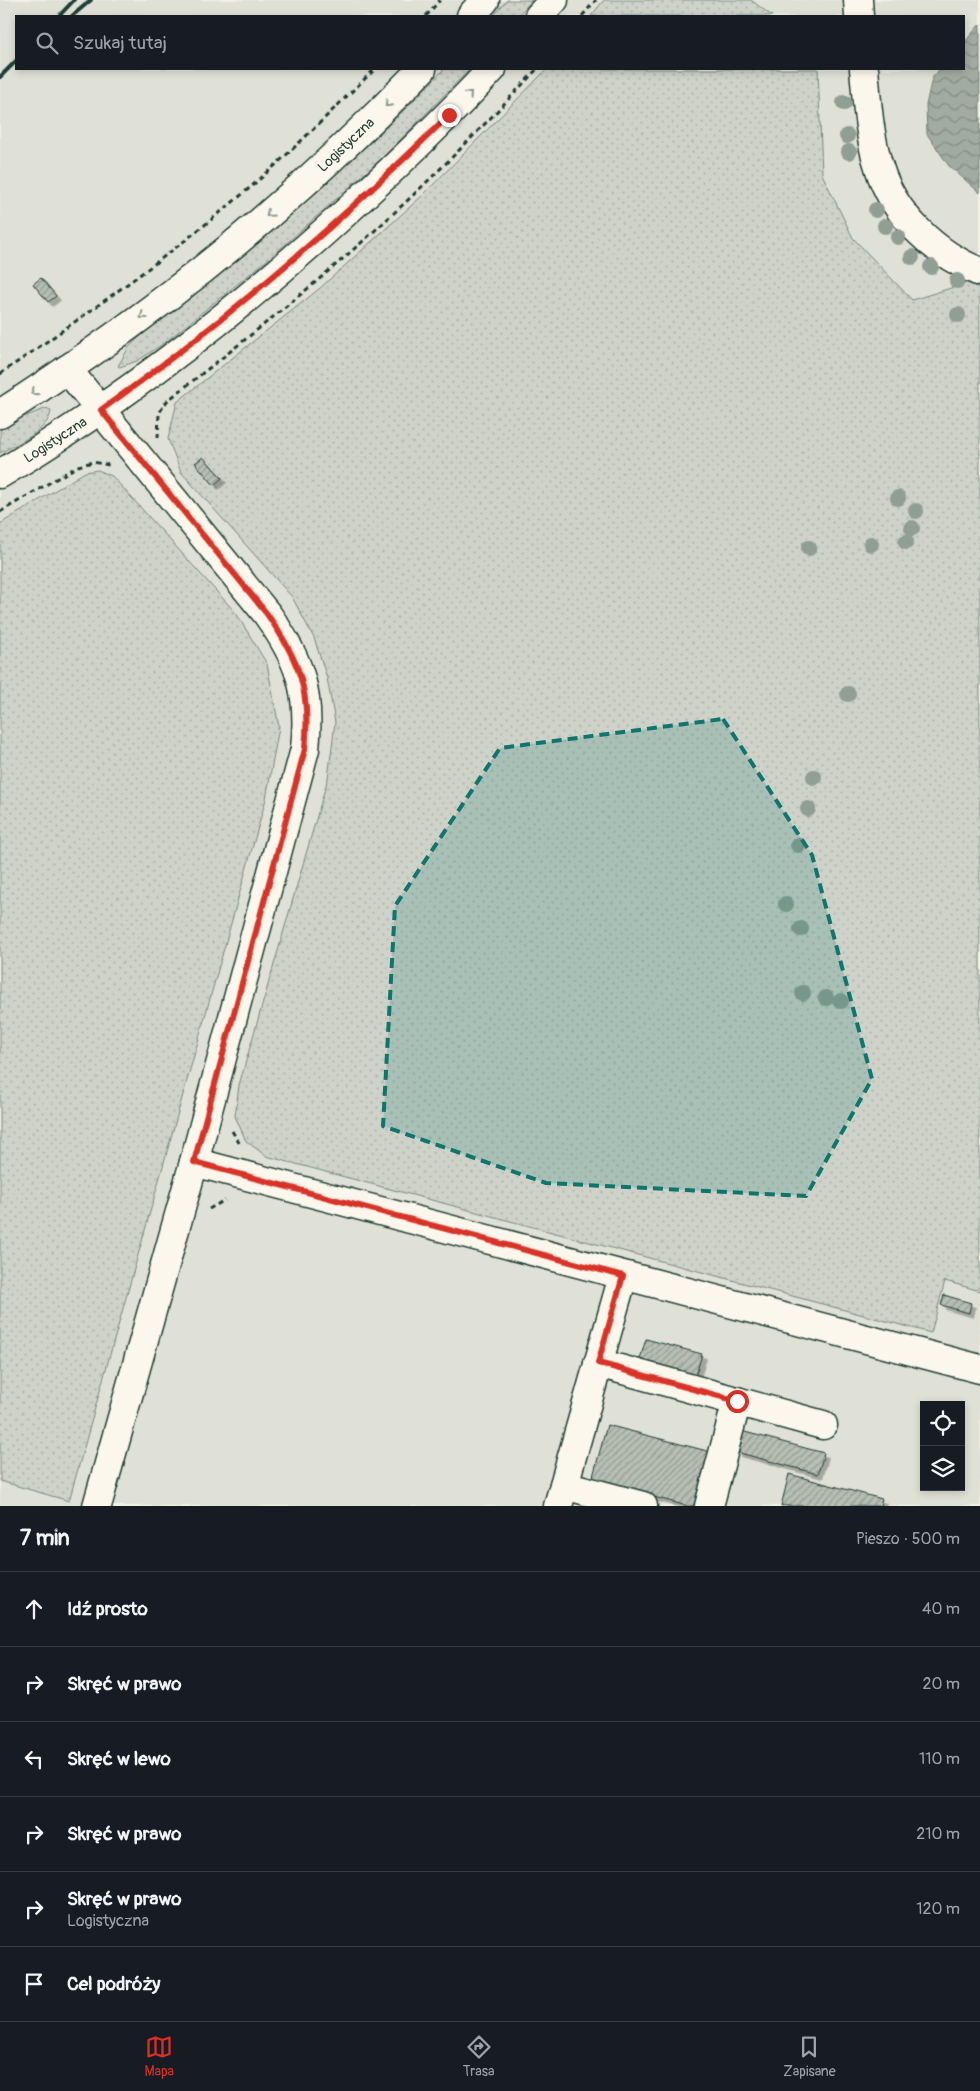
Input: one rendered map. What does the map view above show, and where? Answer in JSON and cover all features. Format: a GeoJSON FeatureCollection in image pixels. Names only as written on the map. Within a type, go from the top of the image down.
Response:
{"type":"FeatureCollection","features":[{"type":"Feature","properties":{"kind":"street"},"geometry":{"type":"LineString","coordinates":[[472,15],[486,0]]}},
{"type":"Feature","properties":{"kind":"street"},"geometry":{"type":"LineString","coordinates":[[540,15],[554,0]]}},
{"type":"Feature","properties":{"kind":"street"},"geometry":{"type":"LineString","coordinates":[[858,0],[859,15]]}},
{"type":"Feature","properties":{"kind":"street","name":"Logistyczna"},"geometry":{"type":"LineString","coordinates":[[0,414],[154,308],[247,233],[333,157],[421,70]]}},
{"type":"Feature","properties":{"kind":"street","name":"Logistyczna"},"geometry":{"type":"LineString","coordinates":[[0,474],[101,410],[184,349],[273,277],[390,173],[491,70]]}},
{"type":"Feature","properties":{"kind":"street"},"geometry":{"type":"LineString","coordinates":[[864,70],[872,140],[879,168],[890,192],[906,217],[923,236],[949,255],[980,272]]}},
{"type":"Feature","properties":{"kind":"street"},"geometry":{"type":"LineString","coordinates":[[67,369],[267,614],[287,642],[298,667],[306,699],[308,725],[305,749],[194,1162],[97,1506]]}},
{"type":"Feature","properties":{"kind":"street"},"geometry":{"type":"LineString","coordinates":[[194,1162],[980,1369]]}},
{"type":"Feature","properties":{"kind":"street"},"geometry":{"type":"LineString","coordinates":[[623,1276],[561,1495],[643,1506]]}},
{"type":"Feature","properties":{"kind":"street"},"geometry":{"type":"LineString","coordinates":[[598,1363],[823,1425]]}},
{"type":"Feature","properties":{"kind":"street"},"geometry":{"type":"LineString","coordinates":[[710,1506],[737,1401]]}},
{"type":"Feature","properties":{"kind":"path"},"geometry":{"type":"LineString","coordinates":[[427,15],[440,0]]}},
{"type":"Feature","properties":{"kind":"path"},"geometry":{"type":"LineString","coordinates":[[583,15],[596,0]]}},
{"type":"Feature","properties":{"kind":"path"},"geometry":{"type":"LineString","coordinates":[[0,374],[166,256],[239,196],[373,70]]}},
{"type":"Feature","properties":{"kind":"path"},"geometry":{"type":"LineString","coordinates":[[159,442],[156,418],[167,401],[309,288],[394,213],[467,143],[536,70]]}},
{"type":"Feature","properties":{"kind":"path"},"geometry":{"type":"LineString","coordinates":[[99,463],[100,456]]}},
{"type":"Feature","properties":{"kind":"path"},"geometry":{"type":"LineString","coordinates":[[0,512],[78,466],[99,463],[114,468]]}},
{"type":"Feature","properties":{"kind":"path"},"geometry":{"type":"LineString","coordinates":[[230,1125],[233,1134],[244,1149]]}},
{"type":"Feature","properties":{"kind":"path"},"geometry":{"type":"LineString","coordinates":[[206,1212],[221,1201],[230,1198]]}},
{"type":"Feature","properties":{"kind":"highlighted area"},"geometry":{"type":"Polygon","coordinates":[[[723,719],[812,855],[872,1079],[806,1196],[546,1183],[383,1126],[395,906],[500,748],[723,719]]]}},
{"type":"Feature","properties":{"kind":"shaded area"},"geometry":{"type":"Polygon","coordinates":[[[0,0],[980,0],[980,24],[965,42],[965,15],[15,15],[15,70],[939,70],[932,78],[926,105],[927,134],[949,166],[980,194],[980,1506],[0,1506],[0,0]]]}},
{"type":"Feature","properties":{"kind":"shaded area"},"geometry":{"type":"Polygon","coordinates":[[[507,0],[532,0],[519,15],[494,15],[507,0]]]}},
{"type":"Feature","properties":{"kind":"shaded area"},"geometry":{"type":"Polygon","coordinates":[[[604,0],[751,0],[771,15],[592,15],[604,0]]]}},
{"type":"Feature","properties":{"kind":"shaded area"},"geometry":{"type":"Polygon","coordinates":[[[443,70],[469,70],[381,159],[271,257],[163,344],[137,361],[118,366],[129,347],[146,331],[300,206],[374,139],[443,70]]]}},
{"type":"Feature","properties":{"kind":"shaded area"},"geometry":{"type":"Polygon","coordinates":[[[546,70],[818,70],[822,174],[853,238],[912,300],[967,283],[980,288],[980,1291],[945,1281],[931,1333],[266,1156],[246,1141],[235,1116],[239,1085],[328,778],[335,722],[327,678],[314,638],[292,597],[181,472],[168,439],[177,402],[319,289],[423,195],[546,70]]]}},
{"type":"Feature","properties":{"kind":"shaded area"},"geometry":{"type":"Polygon","coordinates":[[[47,408],[51,411],[49,418],[38,431],[0,453],[0,430],[18,419],[47,408]]]}},
{"type":"Feature","properties":{"kind":"shaded area"},"geometry":{"type":"Polygon","coordinates":[[[98,470],[112,476],[236,613],[267,664],[279,727],[266,799],[69,1501],[0,1481],[0,524],[85,472],[98,470]]]}},
{"type":"Feature","properties":{"kind":"water"},"geometry":{"type":"Polygon","coordinates":[[[980,24],[980,193],[949,166],[927,134],[926,105],[932,78],[939,70],[965,70],[965,42],[980,24]]]}},
{"type":"Feature","properties":{"kind":"building"},"geometry":{"type":"Polygon","coordinates":[[[41,278],[56,296],[48,302],[33,284],[41,278]]]}},
{"type":"Feature","properties":{"kind":"building"},"geometry":{"type":"Polygon","coordinates":[[[203,457],[222,478],[214,485],[195,463],[203,457]]]}},
{"type":"Feature","properties":{"kind":"building"},"geometry":{"type":"Polygon","coordinates":[[[944,1295],[971,1303],[969,1313],[941,1305],[944,1295]]]}},
{"type":"Feature","properties":{"kind":"building"},"geometry":{"type":"Polygon","coordinates":[[[646,1339],[702,1354],[695,1377],[639,1362],[646,1339]]]}},
{"type":"Feature","properties":{"kind":"building"},"geometry":{"type":"Polygon","coordinates":[[[607,1425],[715,1453],[701,1506],[687,1506],[592,1480],[607,1425]]]}},
{"type":"Feature","properties":{"kind":"building"},"geometry":{"type":"Polygon","coordinates":[[[741,1431],[824,1453],[818,1474],[736,1452],[741,1431]]]}},
{"type":"Feature","properties":{"kind":"building"},"geometry":{"type":"Polygon","coordinates":[[[789,1474],[882,1499],[880,1506],[781,1506],[789,1474]]]}},
{"type":"Feature","properties":{"kind":"railway"},"geometry":{"type":"LineString","coordinates":[[60,15],[74,0]]}},
{"type":"Feature","properties":{"kind":"railway"},"geometry":{"type":"LineString","coordinates":[[73,15],[91,0]]}},
{"type":"Feature","properties":{"kind":"railway"},"geometry":{"type":"LineString","coordinates":[[0,77],[15,62]]}},
{"type":"Feature","properties":{"kind":"route"},"geometry":{"type":"LineString","coordinates":[[449,115],[383,179],[273,277],[184,349],[101,410],[267,614],[287,642],[298,667],[306,699],[308,725],[305,749],[194,1162],[623,1276],[598,1363],[737,1401]]}}]}
